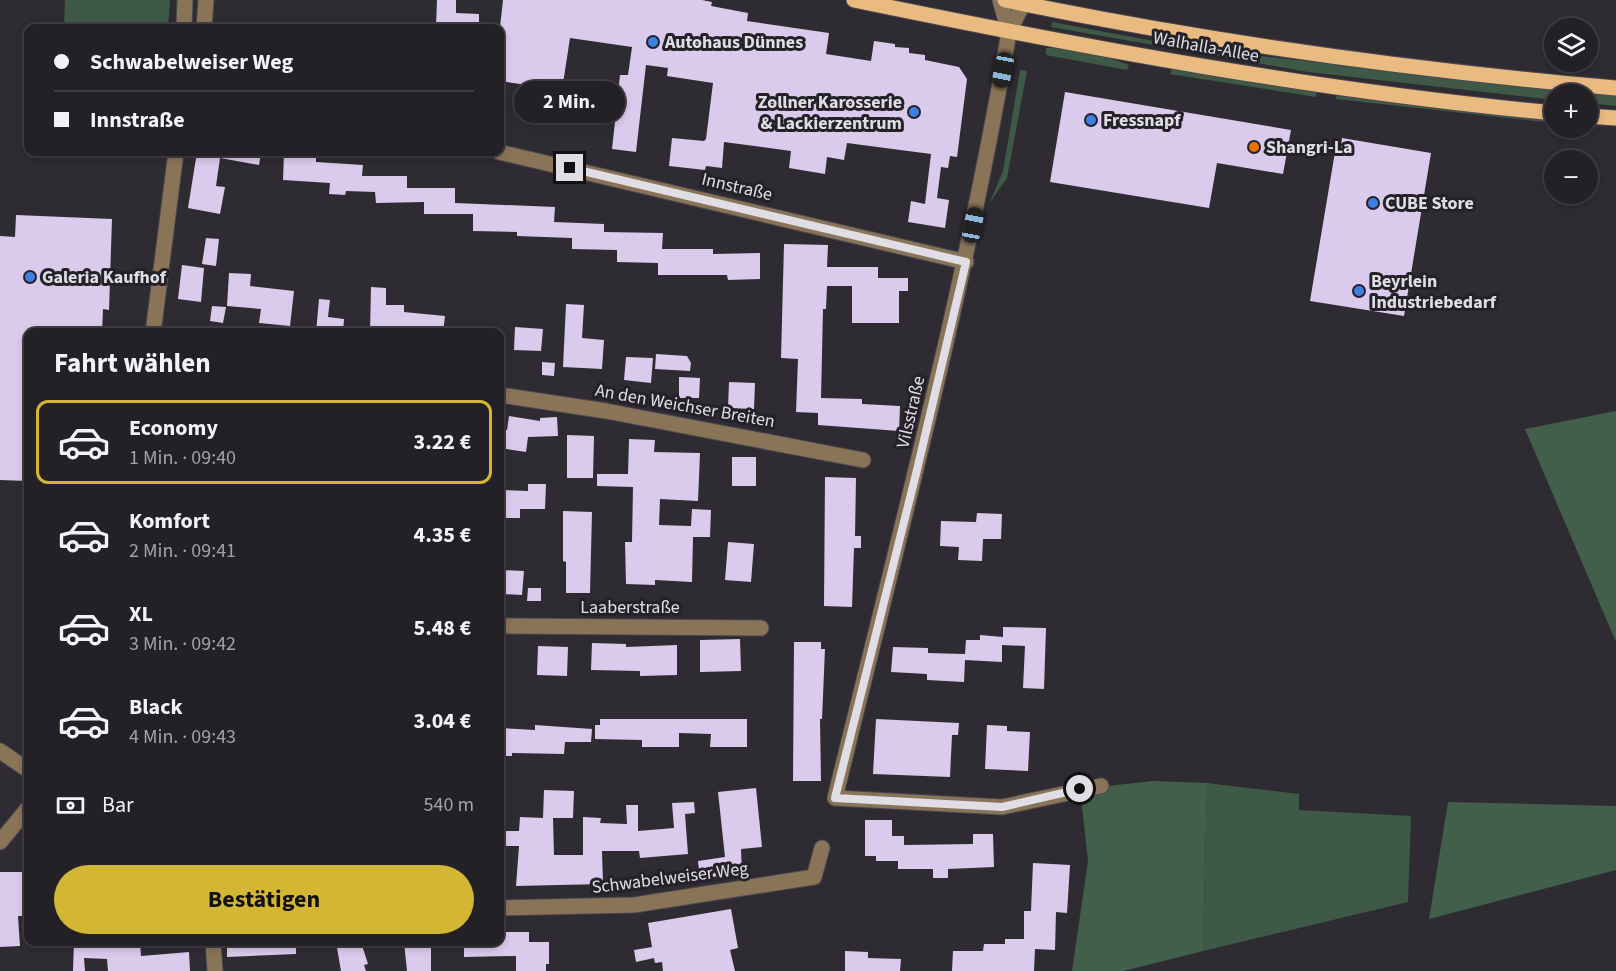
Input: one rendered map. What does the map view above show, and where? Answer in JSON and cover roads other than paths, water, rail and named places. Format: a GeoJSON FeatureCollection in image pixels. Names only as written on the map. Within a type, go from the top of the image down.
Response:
{"type":"FeatureCollection","features":[{"type":"Feature","properties":{"kind":"main road","name":"Walhalla-Allee"},"geometry":{"type":"LineString","coordinates":[[854,0],[1009,32],[1328,87],[1544,112]]}},
{"type":"Feature","properties":{"kind":"main road","name":"Walhalla-Allee"},"geometry":{"type":"LineString","coordinates":[[1005,0],[1226,42],[1459,74],[1616,88]]}},
{"type":"Feature","properties":{"kind":"main road"},"geometry":{"type":"LineString","coordinates":[[1598,117],[1616,118]]}},
{"type":"Feature","properties":{"kind":"street"},"geometry":{"type":"LineString","coordinates":[[184,24],[186,0]]}},
{"type":"Feature","properties":{"kind":"street"},"geometry":{"type":"LineString","coordinates":[[204,24],[206,0]]}},
{"type":"Feature","properties":{"kind":"street","name":"Vilsstraße"},"geometry":{"type":"LineString","coordinates":[[999,0],[1009,32]]}},
{"type":"Feature","properties":{"kind":"street","name":"Vilsstraße"},"geometry":{"type":"LineString","coordinates":[[1025,2],[1009,32],[966,262],[835,798],[1002,807],[1101,786]]}},
{"type":"Feature","properties":{"kind":"street","name":"Innstraße"},"geometry":{"type":"LineString","coordinates":[[504,153],[966,262]]}},
{"type":"Feature","properties":{"kind":"street"},"geometry":{"type":"LineString","coordinates":[[154,328],[175,156]]}},
{"type":"Feature","properties":{"kind":"street","name":"An den Weichser Breiten"},"geometry":{"type":"LineString","coordinates":[[504,396],[606,411],[862,460]]}},
{"type":"Feature","properties":{"kind":"street","name":"Laaberstraße"},"geometry":{"type":"LineString","coordinates":[[504,626],[761,628]]}},
{"type":"Feature","properties":{"kind":"street"},"geometry":{"type":"LineString","coordinates":[[0,751],[24,767]]}},
{"type":"Feature","properties":{"kind":"street"},"geometry":{"type":"LineString","coordinates":[[0,842],[24,813]]}},
{"type":"Feature","properties":{"kind":"street","name":"Schwabelweiser Weg"},"geometry":{"type":"LineString","coordinates":[[504,908],[577,909],[634,905],[814,878],[822,848]]}},
{"type":"Feature","properties":{"kind":"street"},"geometry":{"type":"LineString","coordinates":[[213,946],[214,971]]}},
{"type":"Feature","properties":{"kind":"place","name":"Autohaus Dünnes"},"geometry":{"type":"Point","coordinates":[653,42]}},
{"type":"Feature","properties":{"kind":"place","name":"Zollner Karosserie & Lackierzentrum"},"geometry":{"type":"Point","coordinates":[914,112]}},
{"type":"Feature","properties":{"kind":"place","name":"Fressnapf"},"geometry":{"type":"Point","coordinates":[1091,120]}},
{"type":"Feature","properties":{"kind":"place","name":"Shangri-La"},"geometry":{"type":"Point","coordinates":[1254,147]}},
{"type":"Feature","properties":{"kind":"place","name":"CUBE Store"},"geometry":{"type":"Point","coordinates":[1373,203]}},
{"type":"Feature","properties":{"kind":"place","name":"Galeria Kaufhof"},"geometry":{"type":"Point","coordinates":[30,277]}},
{"type":"Feature","properties":{"kind":"place","name":"Beyrlein Industriebedarf"},"geometry":{"type":"Point","coordinates":[1359,291]}}]}
